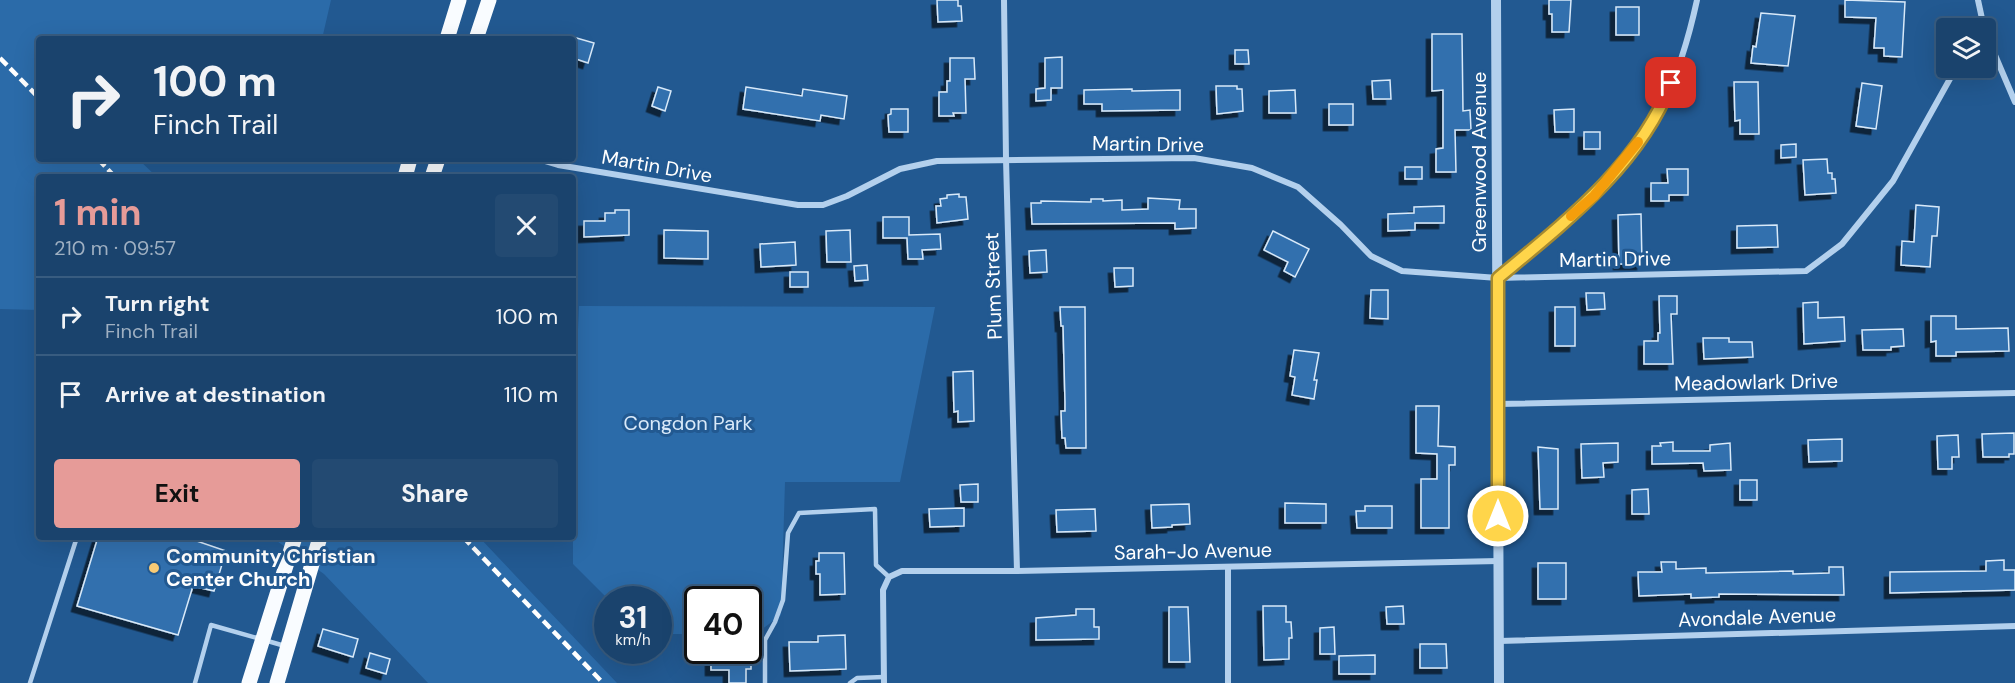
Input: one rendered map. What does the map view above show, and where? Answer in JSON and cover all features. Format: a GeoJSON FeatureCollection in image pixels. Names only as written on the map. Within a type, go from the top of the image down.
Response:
{"type":"FeatureCollection","features":[{"type":"Feature","properties":{"kind":"main road"},"geometry":{"type":"LineString","coordinates":[[448,36],[459,0]]}},
{"type":"Feature","properties":{"kind":"main road"},"geometry":{"type":"LineString","coordinates":[[478,36],[489,0]]}},
{"type":"Feature","properties":{"kind":"main road"},"geometry":{"type":"LineString","coordinates":[[249,683],[294,540]]}},
{"type":"Feature","properties":{"kind":"main road"},"geometry":{"type":"LineString","coordinates":[[277,683],[319,540]]}},
{"type":"Feature","properties":{"kind":"street","name":"Plum Street"},"geometry":{"type":"LineString","coordinates":[[1004,0],[1017,571]]}},
{"type":"Feature","properties":{"kind":"street","name":"Greenwood Avenue"},"geometry":{"type":"LineString","coordinates":[[1497,0],[1499,683]]}},
{"type":"Feature","properties":{"kind":"street"},"geometry":{"type":"LineString","coordinates":[[1498,278],[1594,196],[1634,148],[1664,100],[1690,31],[1697,0]]}},
{"type":"Feature","properties":{"kind":"street"},"geometry":{"type":"LineString","coordinates":[[1978,0],[1980,18]]}},
{"type":"Feature","properties":{"kind":"street"},"geometry":{"type":"LineString","coordinates":[[1996,57],[2015,102]]}},
{"type":"Feature","properties":{"kind":"street","name":"Martin Drive"},"geometry":{"type":"LineString","coordinates":[[548,162],[798,205],[823,205],[900,170],[937,160],[1194,158],[1252,168],[1298,187],[1341,225],[1371,256],[1402,271],[1498,278],[1806,271],[1842,244],[1893,181],[1950,78]]}},
{"type":"Feature","properties":{"kind":"street","name":"Meadowlark Drive"},"geometry":{"type":"LineString","coordinates":[[1498,404],[2015,393]]}},
{"type":"Feature","properties":{"kind":"street","name":"Sarah-Jo Avenue"},"geometry":{"type":"LineString","coordinates":[[889,577],[902,571],[1017,571],[1499,561]]}},
{"type":"Feature","properties":{"kind":"street"},"geometry":{"type":"LineString","coordinates":[[1228,567],[1228,683]]}},
{"type":"Feature","properties":{"kind":"street"},"geometry":{"type":"LineString","coordinates":[[884,680],[882,590],[889,577]]}},
{"type":"Feature","properties":{"kind":"street","name":"Avondale Avenue"},"geometry":{"type":"LineString","coordinates":[[1499,640],[2015,626]]}},
{"type":"Feature","properties":{"kind":"lane"},"geometry":{"type":"LineString","coordinates":[[765,683],[765,640],[783,600],[788,532],[799,513],[874,509],[876,565],[889,577]]}},
{"type":"Feature","properties":{"kind":"lane"},"geometry":{"type":"LineString","coordinates":[[30,683],[75,540]]}},
{"type":"Feature","properties":{"kind":"lane"},"geometry":{"type":"LineString","coordinates":[[195,683],[212,625],[288,647]]}},
{"type":"Feature","properties":{"kind":"lane"},"geometry":{"type":"LineString","coordinates":[[850,683],[857,678],[884,680]]}},
{"type":"Feature","properties":{"kind":"green space"},"geometry":{"type":"Polygon","coordinates":[[[0,0],[331,0],[323,36],[36,36],[36,162],[141,162],[154,174],[36,174],[36,310],[0,309],[0,0]]]}},
{"type":"Feature","properties":{"kind":"green space","name":"Congdon Park"},"geometry":{"type":"Polygon","coordinates":[[[579,306],[935,307],[900,482],[785,482],[781,615],[762,629],[762,586],[684,586],[684,634],[672,634],[672,586],[595,586],[573,564],[573,540],[576,540],[576,376],[579,306]]]}},
{"type":"Feature","properties":{"kind":"green space"},"geometry":{"type":"Polygon","coordinates":[[[275,540],[482,540],[594,659],[594,664],[599,664],[617,683],[428,683],[324,574],[275,540]]]}},
{"type":"Feature","properties":{"kind":"building"},"geometry":{"type":"Polygon","coordinates":[[[937,0],[958,0],[958,6],[961,6],[962,21],[938,22],[937,0]]]}},
{"type":"Feature","properties":{"kind":"building"},"geometry":{"type":"Polygon","coordinates":[[[1549,0],[1571,0],[1569,32],[1552,32],[1549,0]]]}},
{"type":"Feature","properties":{"kind":"building"},"geometry":{"type":"Polygon","coordinates":[[[1845,0],[1905,2],[1902,57],[1884,56],[1884,48],[1874,48],[1876,18],[1845,17],[1845,0]]]}},
{"type":"Feature","properties":{"kind":"building"},"geometry":{"type":"Polygon","coordinates":[[[1616,7],[1639,7],[1639,35],[1616,35],[1616,7]]]}},
{"type":"Feature","properties":{"kind":"building"},"geometry":{"type":"Polygon","coordinates":[[[1761,13],[1795,16],[1788,66],[1751,63],[1761,13]]]}},
{"type":"Feature","properties":{"kind":"building"},"geometry":{"type":"Polygon","coordinates":[[[1432,34],[1462,34],[1463,111],[1470,110],[1471,130],[1455,130],[1456,172],[1436,172],[1436,149],[1443,148],[1443,90],[1432,91],[1432,34]]]}},
{"type":"Feature","properties":{"kind":"building"},"geometry":{"type":"Polygon","coordinates":[[[576,38],[594,43],[588,63],[576,59],[576,38]]]}},
{"type":"Feature","properties":{"kind":"building"},"geometry":{"type":"Polygon","coordinates":[[[1235,50],[1248,50],[1249,64],[1235,64],[1235,50]]]}},
{"type":"Feature","properties":{"kind":"building"},"geometry":{"type":"Polygon","coordinates":[[[1062,57],[1062,88],[1051,88],[1051,100],[1036,101],[1036,89],[1045,88],[1045,58],[1062,57]]]}},
{"type":"Feature","properties":{"kind":"building"},"geometry":{"type":"Polygon","coordinates":[[[950,58],[974,58],[975,79],[965,79],[966,113],[939,116],[939,92],[947,92],[947,81],[950,81],[950,58]]]}},
{"type":"Feature","properties":{"kind":"building"},"geometry":{"type":"Polygon","coordinates":[[[1390,80],[1391,99],[1373,99],[1372,81],[1390,80]]]}},
{"type":"Feature","properties":{"kind":"building"},"geometry":{"type":"Polygon","coordinates":[[[1734,82],[1758,82],[1759,134],[1740,134],[1740,120],[1735,121],[1734,82]]]}},
{"type":"Feature","properties":{"kind":"building"},"geometry":{"type":"Polygon","coordinates":[[[1862,83],[1882,86],[1876,129],[1856,126],[1862,83]]]}},
{"type":"Feature","properties":{"kind":"building"},"geometry":{"type":"Polygon","coordinates":[[[1216,86],[1237,86],[1237,89],[1242,89],[1243,111],[1217,114],[1216,86]]]}},
{"type":"Feature","properties":{"kind":"building"},"geometry":{"type":"Polygon","coordinates":[[[658,87],[671,91],[665,111],[652,106],[658,87]]]}},
{"type":"Feature","properties":{"kind":"building"},"geometry":{"type":"Polygon","coordinates":[[[746,87],[802,96],[803,89],[847,96],[844,119],[821,115],[820,121],[743,109],[746,87]]]}},
{"type":"Feature","properties":{"kind":"building"},"geometry":{"type":"Polygon","coordinates":[[[1132,89],[1132,91],[1180,90],[1180,110],[1102,111],[1102,104],[1084,104],[1084,90],[1132,89]]]}},
{"type":"Feature","properties":{"kind":"building"},"geometry":{"type":"Polygon","coordinates":[[[1295,90],[1296,113],[1269,113],[1269,91],[1295,90]]]}},
{"type":"Feature","properties":{"kind":"building"},"geometry":{"type":"Polygon","coordinates":[[[1329,104],[1353,104],[1353,125],[1329,125],[1329,104]]]}},
{"type":"Feature","properties":{"kind":"building"},"geometry":{"type":"Polygon","coordinates":[[[891,109],[908,109],[908,132],[889,132],[888,115],[891,114],[891,109]]]}},
{"type":"Feature","properties":{"kind":"building"},"geometry":{"type":"Polygon","coordinates":[[[1574,109],[1574,132],[1555,132],[1554,110],[1574,109]]]}},
{"type":"Feature","properties":{"kind":"building"},"geometry":{"type":"Polygon","coordinates":[[[1584,132],[1600,132],[1600,149],[1584,149],[1584,132]]]}},
{"type":"Feature","properties":{"kind":"building"},"geometry":{"type":"Polygon","coordinates":[[[1796,144],[1796,157],[1781,158],[1781,145],[1796,144]]]}},
{"type":"Feature","properties":{"kind":"building"},"geometry":{"type":"Polygon","coordinates":[[[1827,159],[1828,173],[1832,173],[1832,179],[1835,179],[1836,193],[1805,195],[1803,160],[1827,159]]]}},
{"type":"Feature","properties":{"kind":"building"},"geometry":{"type":"Polygon","coordinates":[[[1405,167],[1422,167],[1422,179],[1405,179],[1405,167]]]}},
{"type":"Feature","properties":{"kind":"building"},"geometry":{"type":"Polygon","coordinates":[[[1667,169],[1688,169],[1688,195],[1669,195],[1669,201],[1651,201],[1651,183],[1668,183],[1667,169]]]}},
{"type":"Feature","properties":{"kind":"building"},"geometry":{"type":"Polygon","coordinates":[[[959,194],[959,197],[966,197],[968,219],[937,223],[936,206],[941,206],[940,199],[947,198],[947,195],[959,194]]]}},
{"type":"Feature","properties":{"kind":"building"},"geometry":{"type":"Polygon","coordinates":[[[1148,198],[1180,200],[1179,209],[1196,209],[1196,228],[1175,229],[1175,223],[1032,224],[1031,203],[1041,203],[1041,201],[1091,202],[1091,199],[1103,199],[1103,201],[1122,200],[1122,210],[1148,209],[1148,198]]]}},
{"type":"Feature","properties":{"kind":"building"},"geometry":{"type":"Polygon","coordinates":[[[1916,205],[1939,207],[1937,236],[1932,236],[1930,267],[1901,265],[1902,241],[1914,242],[1916,205]]]}},
{"type":"Feature","properties":{"kind":"building"},"geometry":{"type":"Polygon","coordinates":[[[1444,206],[1444,223],[1415,223],[1415,230],[1388,231],[1388,214],[1414,213],[1414,207],[1444,206]]]}},
{"type":"Feature","properties":{"kind":"building"},"geometry":{"type":"Polygon","coordinates":[[[615,210],[629,210],[629,235],[584,237],[584,221],[605,221],[605,213],[615,213],[615,210]]]}},
{"type":"Feature","properties":{"kind":"building"},"geometry":{"type":"Polygon","coordinates":[[[1641,214],[1642,264],[1619,264],[1618,215],[1641,214]]]}},
{"type":"Feature","properties":{"kind":"building"},"geometry":{"type":"Polygon","coordinates":[[[883,217],[909,217],[909,235],[940,234],[941,249],[922,250],[923,259],[908,259],[907,238],[883,238],[883,217]]]}},
{"type":"Feature","properties":{"kind":"building"},"geometry":{"type":"Polygon","coordinates":[[[1777,225],[1778,247],[1737,248],[1737,226],[1777,225]]]}},
{"type":"Feature","properties":{"kind":"building"},"geometry":{"type":"Polygon","coordinates":[[[664,230],[708,231],[708,259],[664,258],[664,230]]]}},
{"type":"Feature","properties":{"kind":"building"},"geometry":{"type":"Polygon","coordinates":[[[850,230],[851,262],[827,262],[826,231],[850,230]]]}},
{"type":"Feature","properties":{"kind":"building"},"geometry":{"type":"Polygon","coordinates":[[[1273,231],[1309,249],[1295,277],[1284,271],[1288,262],[1264,250],[1273,231]]]}},
{"type":"Feature","properties":{"kind":"building"},"geometry":{"type":"Polygon","coordinates":[[[795,242],[796,265],[761,267],[760,244],[795,242]]]}},
{"type":"Feature","properties":{"kind":"building"},"geometry":{"type":"Polygon","coordinates":[[[1046,250],[1047,272],[1030,273],[1029,251],[1046,250]]]}},
{"type":"Feature","properties":{"kind":"building"},"geometry":{"type":"Polygon","coordinates":[[[867,265],[868,280],[855,281],[854,266],[867,265]]]}},
{"type":"Feature","properties":{"kind":"building"},"geometry":{"type":"Polygon","coordinates":[[[1114,268],[1133,268],[1133,286],[1115,287],[1114,268]]]}},
{"type":"Feature","properties":{"kind":"building"},"geometry":{"type":"Polygon","coordinates":[[[790,272],[808,272],[808,287],[790,287],[790,272]]]}},
{"type":"Feature","properties":{"kind":"building"},"geometry":{"type":"Polygon","coordinates":[[[1371,290],[1388,290],[1388,319],[1370,318],[1371,290]]]}},
{"type":"Feature","properties":{"kind":"building"},"geometry":{"type":"Polygon","coordinates":[[[1586,293],[1604,293],[1605,309],[1587,310],[1586,293]]]}},
{"type":"Feature","properties":{"kind":"building"},"geometry":{"type":"Polygon","coordinates":[[[1659,296],[1677,296],[1677,314],[1671,314],[1673,364],[1644,364],[1644,341],[1658,341],[1658,333],[1660,333],[1659,296]]]}},
{"type":"Feature","properties":{"kind":"building"},"geometry":{"type":"Polygon","coordinates":[[[1818,302],[1818,318],[1844,317],[1845,341],[1804,344],[1803,303],[1818,302]]]}},
{"type":"Feature","properties":{"kind":"building"},"geometry":{"type":"Polygon","coordinates":[[[1060,307],[1085,307],[1086,448],[1066,448],[1065,438],[1062,438],[1061,411],[1065,411],[1065,402],[1063,326],[1061,326],[1060,307]]]}},
{"type":"Feature","properties":{"kind":"building"},"geometry":{"type":"Polygon","coordinates":[[[1555,307],[1575,307],[1575,346],[1555,346],[1555,307]]]}},
{"type":"Feature","properties":{"kind":"building"},"geometry":{"type":"Polygon","coordinates":[[[1931,316],[1956,316],[1956,329],[2008,328],[2009,351],[1956,352],[1956,356],[1936,356],[1936,341],[1931,342],[1931,316]]]}},
{"type":"Feature","properties":{"kind":"building"},"geometry":{"type":"Polygon","coordinates":[[[1903,329],[1904,346],[1891,347],[1891,350],[1863,350],[1862,330],[1903,329]]]}},
{"type":"Feature","properties":{"kind":"building"},"geometry":{"type":"Polygon","coordinates":[[[1703,338],[1729,338],[1729,342],[1752,342],[1753,357],[1704,359],[1703,338]]]}},
{"type":"Feature","properties":{"kind":"building"},"geometry":{"type":"Polygon","coordinates":[[[1294,350],[1319,353],[1314,380],[1317,380],[1314,399],[1292,395],[1295,377],[1290,376],[1294,350]]]}},
{"type":"Feature","properties":{"kind":"building"},"geometry":{"type":"Polygon","coordinates":[[[973,371],[974,421],[958,422],[958,411],[954,412],[953,372],[973,371]]]}},
{"type":"Feature","properties":{"kind":"building"},"geometry":{"type":"Polygon","coordinates":[[[1416,406],[1439,406],[1438,446],[1455,447],[1455,465],[1449,465],[1449,528],[1421,528],[1421,479],[1437,479],[1437,454],[1416,453],[1416,406]]]}},
{"type":"Feature","properties":{"kind":"building"},"geometry":{"type":"Polygon","coordinates":[[[2014,433],[2014,454],[2009,454],[2009,457],[1983,457],[1982,434],[2014,433]]]}},
{"type":"Feature","properties":{"kind":"building"},"geometry":{"type":"Polygon","coordinates":[[[1958,435],[1959,457],[1952,457],[1952,469],[1938,469],[1937,436],[1958,435]]]}},
{"type":"Feature","properties":{"kind":"building"},"geometry":{"type":"Polygon","coordinates":[[[1842,439],[1842,461],[1809,462],[1808,440],[1842,439]]]}},
{"type":"Feature","properties":{"kind":"building"},"geometry":{"type":"Polygon","coordinates":[[[1673,442],[1673,451],[1710,451],[1710,445],[1730,443],[1731,470],[1704,471],[1703,463],[1652,464],[1652,446],[1673,442]]]}},
{"type":"Feature","properties":{"kind":"building"},"geometry":{"type":"Polygon","coordinates":[[[1618,443],[1618,462],[1603,463],[1604,477],[1582,478],[1581,444],[1618,443]]]}},
{"type":"Feature","properties":{"kind":"building"},"geometry":{"type":"Polygon","coordinates":[[[1538,447],[1558,449],[1558,509],[1540,509],[1538,447]]]}},
{"type":"Feature","properties":{"kind":"building"},"geometry":{"type":"Polygon","coordinates":[[[1740,480],[1757,480],[1757,500],[1740,500],[1740,480]]]}},
{"type":"Feature","properties":{"kind":"building"},"geometry":{"type":"Polygon","coordinates":[[[978,484],[978,502],[961,502],[960,485],[978,484]]]}},
{"type":"Feature","properties":{"kind":"building"},"geometry":{"type":"Polygon","coordinates":[[[1648,489],[1649,514],[1632,514],[1632,490],[1648,489]]]}},
{"type":"Feature","properties":{"kind":"building"},"geometry":{"type":"Polygon","coordinates":[[[1285,503],[1326,504],[1326,523],[1285,523],[1285,503]]]}},
{"type":"Feature","properties":{"kind":"building"},"geometry":{"type":"Polygon","coordinates":[[[1189,504],[1190,524],[1152,528],[1151,505],[1189,504]]]}},
{"type":"Feature","properties":{"kind":"building"},"geometry":{"type":"Polygon","coordinates":[[[1365,506],[1392,506],[1392,528],[1357,528],[1356,511],[1365,511],[1365,506]]]}},
{"type":"Feature","properties":{"kind":"building"},"geometry":{"type":"Polygon","coordinates":[[[964,508],[964,526],[930,527],[929,509],[964,508]]]}},
{"type":"Feature","properties":{"kind":"building"},"geometry":{"type":"Polygon","coordinates":[[[1095,509],[1096,531],[1057,532],[1056,510],[1095,509]]]}},
{"type":"Feature","properties":{"kind":"building","name":"Community Christian Center Church"},"geometry":{"type":"Polygon","coordinates":[[[97,540],[194,540],[226,551],[214,591],[193,586],[178,635],[77,606],[97,540]]]}},
{"type":"Feature","properties":{"kind":"building"},"geometry":{"type":"Polygon","coordinates":[[[819,553],[844,553],[845,594],[820,595],[820,574],[816,574],[816,561],[819,561],[819,553]]]}},
{"type":"Feature","properties":{"kind":"building"},"geometry":{"type":"Polygon","coordinates":[[[2004,560],[2004,570],[2015,570],[2015,590],[1890,593],[1890,572],[1986,571],[1986,561],[2004,560]]]}},
{"type":"Feature","properties":{"kind":"building"},"geometry":{"type":"Polygon","coordinates":[[[1661,562],[1676,562],[1676,569],[1706,568],[1706,573],[1793,571],[1793,574],[1829,573],[1829,567],[1843,567],[1844,595],[1719,594],[1719,597],[1691,598],[1691,594],[1639,596],[1638,572],[1662,572],[1661,562]]]}},
{"type":"Feature","properties":{"kind":"building"},"geometry":{"type":"Polygon","coordinates":[[[1538,563],[1566,563],[1566,599],[1538,599],[1538,563]]]}},
{"type":"Feature","properties":{"kind":"building"},"geometry":{"type":"Polygon","coordinates":[[[1263,606],[1286,606],[1286,622],[1291,622],[1292,638],[1289,638],[1289,659],[1264,660],[1263,606]]]}},
{"type":"Feature","properties":{"kind":"building"},"geometry":{"type":"Polygon","coordinates":[[[1403,606],[1404,624],[1387,624],[1386,607],[1403,606]]]}},
{"type":"Feature","properties":{"kind":"building"},"geometry":{"type":"Polygon","coordinates":[[[1169,607],[1188,607],[1190,662],[1169,662],[1169,607]]]}},
{"type":"Feature","properties":{"kind":"building"},"geometry":{"type":"Polygon","coordinates":[[[1076,609],[1094,609],[1094,627],[1099,627],[1099,639],[1036,640],[1036,618],[1076,615],[1076,609]]]}},
{"type":"Feature","properties":{"kind":"building"},"geometry":{"type":"Polygon","coordinates":[[[1334,627],[1335,654],[1320,654],[1320,628],[1334,627]]]}},
{"type":"Feature","properties":{"kind":"building"},"geometry":{"type":"Polygon","coordinates":[[[323,629],[358,639],[353,657],[318,646],[323,629]]]}},
{"type":"Feature","properties":{"kind":"building"},"geometry":{"type":"Polygon","coordinates":[[[845,635],[846,669],[790,671],[789,642],[818,642],[818,636],[845,635]]]}},
{"type":"Feature","properties":{"kind":"building"},"geometry":{"type":"Polygon","coordinates":[[[1420,644],[1446,644],[1447,668],[1420,668],[1420,644]]]}},
{"type":"Feature","properties":{"kind":"building"},"geometry":{"type":"Polygon","coordinates":[[[370,653],[390,659],[386,674],[366,668],[370,653]]]}},
{"type":"Feature","properties":{"kind":"building"},"geometry":{"type":"Polygon","coordinates":[[[1375,655],[1375,674],[1339,674],[1339,656],[1375,655]]]}},
{"type":"Feature","properties":{"kind":"building"},"geometry":{"type":"Polygon","coordinates":[[[711,664],[751,664],[751,669],[746,669],[746,683],[729,683],[729,670],[711,670],[711,664]]]}},
{"type":"Feature","properties":{"kind":"railway"},"geometry":{"type":"LineString","coordinates":[[0,58],[36,95]]}},
{"type":"Feature","properties":{"kind":"railway"},"geometry":{"type":"LineString","coordinates":[[101,162],[112,174]]}},
{"type":"Feature","properties":{"kind":"railway"},"geometry":{"type":"LineString","coordinates":[[466,540],[603,683]]}},
{"type":"Feature","properties":{"kind":"slow traffic"},"geometry":{"type":"LineString","coordinates":[[1571,216],[1594,196],[1638,142]]}},
{"type":"Feature","properties":{"kind":"place","name":"Community Christian Center Church"},"geometry":{"type":"Point","coordinates":[154,568]}},
{"type":"Feature","properties":{"kind":"route"},"geometry":{"type":"LineString","coordinates":[[1498,516],[1498,278],[1594,196],[1634,148],[1664,100],[1671,83]]}}]}
